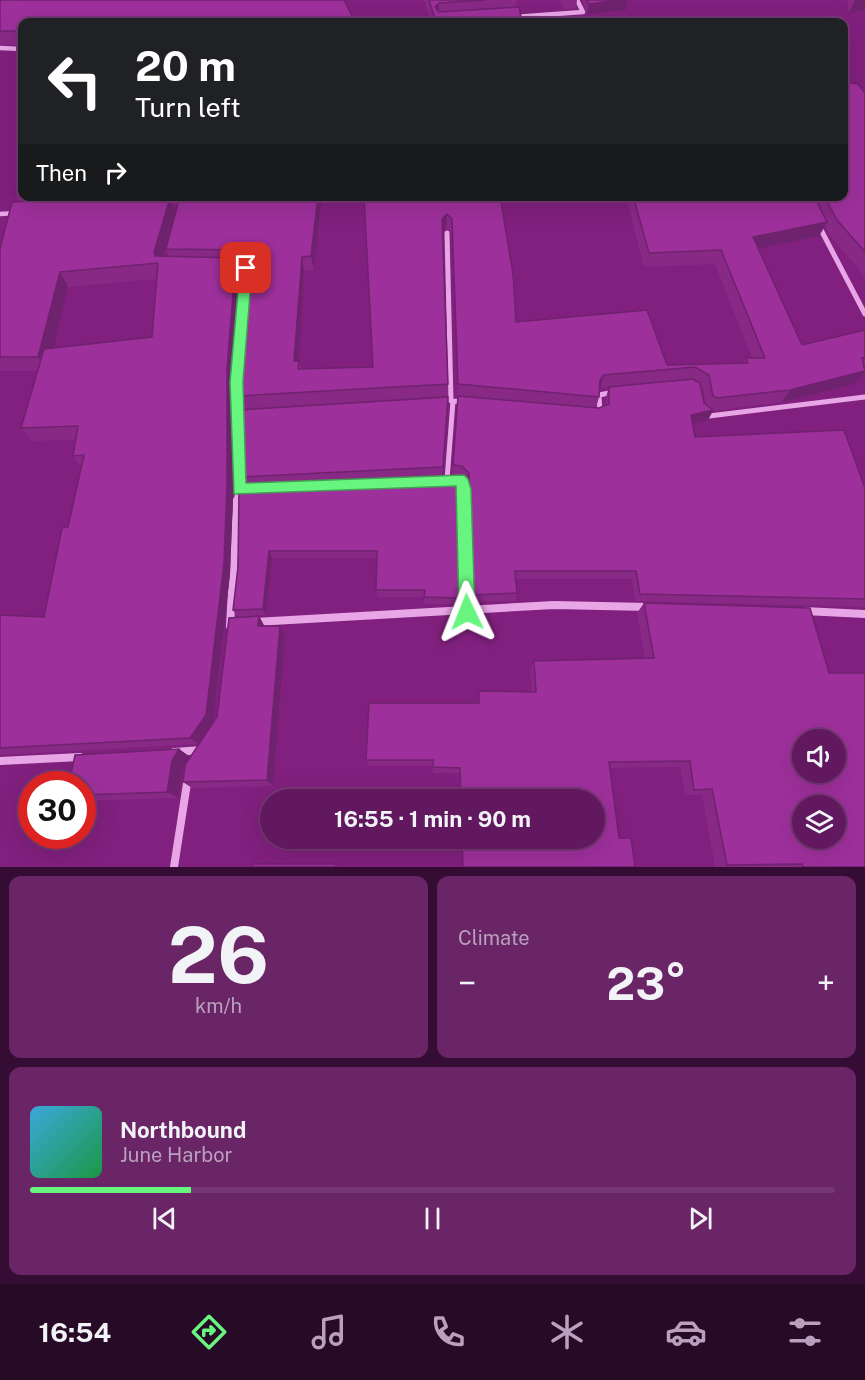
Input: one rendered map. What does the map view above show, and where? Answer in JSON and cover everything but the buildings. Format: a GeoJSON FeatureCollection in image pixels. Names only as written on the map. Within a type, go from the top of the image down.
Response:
{"type":"FeatureCollection","features":[{"type":"Feature","properties":{"kind":"street"},"geometry":{"type":"LineString","coordinates":[[505,18],[583,12],[577,0]]}},
{"type":"Feature","properties":{"kind":"street"},"geometry":{"type":"LineString","coordinates":[[0,48],[18,49]]}},
{"type":"Feature","properties":{"kind":"street"},"geometry":{"type":"LineString","coordinates":[[0,214],[24,213]]}},
{"type":"Feature","properties":{"kind":"street"},"geometry":{"type":"LineString","coordinates":[[818,222],[865,314]]}},
{"type":"Feature","properties":{"kind":"street"},"geometry":{"type":"LineString","coordinates":[[447,233],[453,401],[447,480]]}},
{"type":"Feature","properties":{"kind":"street"},"geometry":{"type":"LineString","coordinates":[[229,634],[236,574],[239,490],[236,414],[242,314]]}},
{"type":"Feature","properties":{"kind":"street"},"geometry":{"type":"LineString","coordinates":[[596,414],[601,412],[599,395],[623,391]]}},
{"type":"Feature","properties":{"kind":"street"},"geometry":{"type":"LineString","coordinates":[[700,401],[702,411],[709,416],[865,397]]}},
{"type":"Feature","properties":{"kind":"street"},"geometry":{"type":"LineString","coordinates":[[442,402],[477,403]]}},
{"type":"Feature","properties":{"kind":"street"},"geometry":{"type":"LineString","coordinates":[[236,414],[248,413]]}},
{"type":"Feature","properties":{"kind":"street"},"geometry":{"type":"LineString","coordinates":[[436,480],[459,480],[463,483],[467,612]]}},
{"type":"Feature","properties":{"kind":"street"},"geometry":{"type":"LineString","coordinates":[[239,490],[250,489]]}},
{"type":"Feature","properties":{"kind":"street"},"geometry":{"type":"LineString","coordinates":[[231,623],[467,612],[554,605],[657,607]]}},
{"type":"Feature","properties":{"kind":"street"},"geometry":{"type":"LineString","coordinates":[[795,610],[865,614]]}},
{"type":"Feature","properties":{"kind":"street"},"geometry":{"type":"LineString","coordinates":[[196,760],[207,741]]}},
{"type":"Feature","properties":{"kind":"street"},"geometry":{"type":"LineString","coordinates":[[166,752],[202,750]]}},
{"type":"Feature","properties":{"kind":"street"},"geometry":{"type":"LineString","coordinates":[[0,761],[95,756]]}},
{"type":"Feature","properties":{"kind":"street"},"geometry":{"type":"LineString","coordinates":[[174,867],[189,769]]}},
{"type":"Feature","properties":{"kind":"route"},"geometry":{"type":"LineString","coordinates":[[246,268],[237,382],[239,490],[459,480],[463,483],[464,489],[467,612]]}}]}
